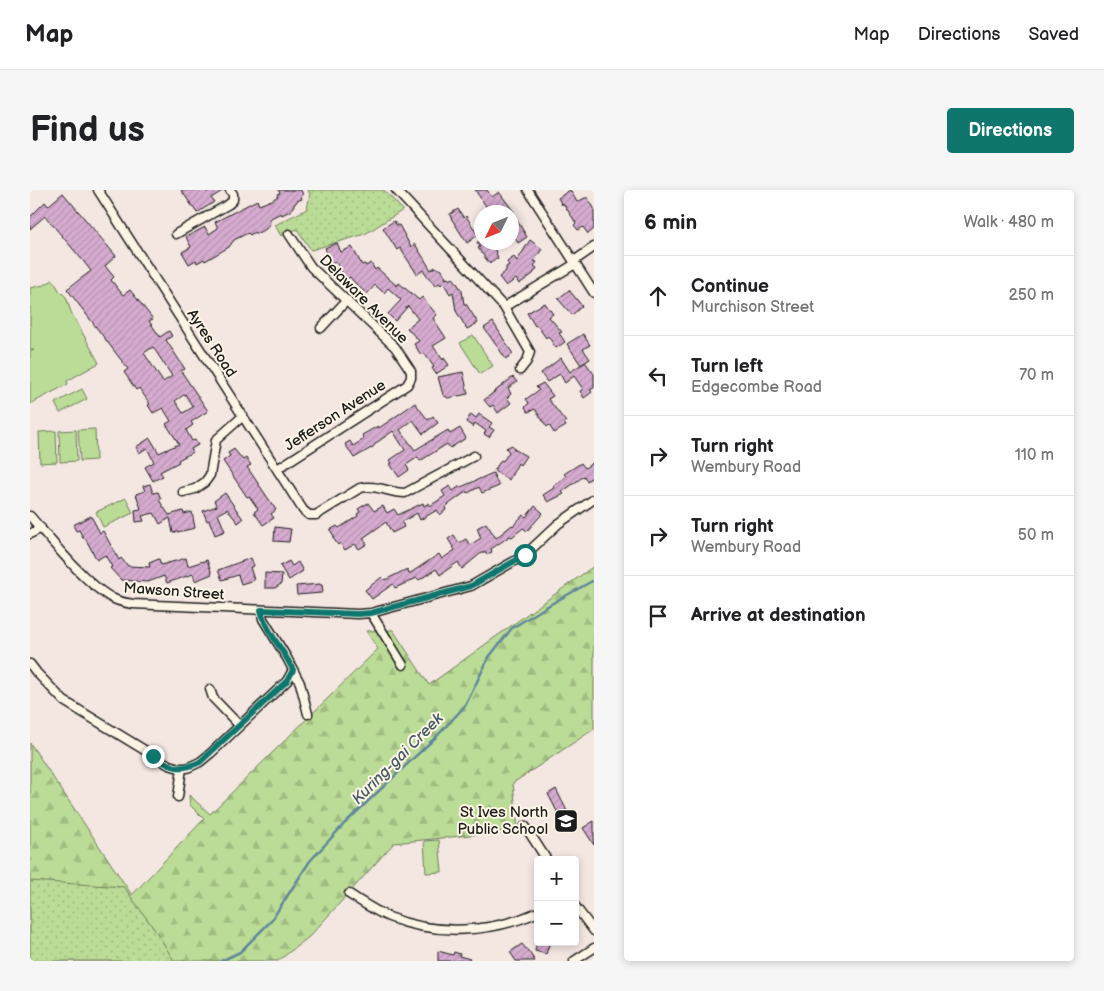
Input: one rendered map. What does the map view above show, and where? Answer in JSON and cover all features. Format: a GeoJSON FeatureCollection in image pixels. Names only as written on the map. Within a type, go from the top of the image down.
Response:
{"type":"FeatureCollection","features":[{"type":"Feature","properties":{"kind":"street","name":"Ayres Road"},"geometry":{"type":"LineString","coordinates":[[98,190],[303,510],[309,515],[316,515],[360,488],[369,486],[397,493],[405,493],[474,456]]}},
{"type":"Feature","properties":{"kind":"street"},"geometry":{"type":"LineString","coordinates":[[176,234],[229,204],[233,200],[233,194],[230,190]]}},
{"type":"Feature","properties":{"kind":"street"},"geometry":{"type":"LineString","coordinates":[[396,190],[504,307],[530,352],[527,361],[520,370]]}},
{"type":"Feature","properties":{"kind":"street"},"geometry":{"type":"LineString","coordinates":[[528,190],[594,293]]}},
{"type":"Feature","properties":{"kind":"street","name":"Delaware Avenue"},"geometry":{"type":"LineString","coordinates":[[289,234],[311,267],[396,347],[411,371],[411,378],[407,385]]}},
{"type":"Feature","properties":{"kind":"street"},"geometry":{"type":"LineString","coordinates":[[504,307],[594,247]]}},
{"type":"Feature","properties":{"kind":"street"},"geometry":{"type":"LineString","coordinates":[[321,328],[346,300]]}},
{"type":"Feature","properties":{"kind":"street","name":"Jefferson Avenue"},"geometry":{"type":"LineString","coordinates":[[277,469],[407,385]]}},
{"type":"Feature","properties":{"kind":"street"},"geometry":{"type":"LineString","coordinates":[[183,492],[195,489],[205,482],[210,475],[216,440],[243,416]]}},
{"type":"Feature","properties":{"kind":"street","name":"Mawson Street"},"geometry":{"type":"LineString","coordinates":[[30,516],[90,581],[103,593],[116,600],[133,604],[358,614],[371,613],[471,586],[525,555],[558,524],[594,499]]}},
{"type":"Feature","properties":{"kind":"street"},"geometry":{"type":"LineString","coordinates":[[30,534],[41,528]]}},
{"type":"Feature","properties":{"kind":"street"},"geometry":{"type":"LineString","coordinates":[[261,610],[263,619],[300,683],[308,714]]}},
{"type":"Feature","properties":{"kind":"street"},"geometry":{"type":"LineString","coordinates":[[371,613],[403,665]]}},
{"type":"Feature","properties":{"kind":"street"},"geometry":{"type":"LineString","coordinates":[[30,664],[64,701],[169,765],[182,768],[188,768],[200,762],[287,681],[293,670]]}},
{"type":"Feature","properties":{"kind":"street"},"geometry":{"type":"LineString","coordinates":[[210,689],[213,698],[239,726]]}},
{"type":"Feature","properties":{"kind":"street"},"geometry":{"type":"LineString","coordinates":[[178,797],[182,768]]}},
{"type":"Feature","properties":{"kind":"street"},"geometry":{"type":"LineString","coordinates":[[525,826],[544,856]]}},
{"type":"Feature","properties":{"kind":"street"},"geometry":{"type":"LineString","coordinates":[[349,894],[388,916],[408,924],[430,928],[454,930],[477,928],[514,921],[534,914]]}},
{"type":"Feature","properties":{"kind":"street"},"geometry":{"type":"LineString","coordinates":[[579,911],[594,931]]}},
{"type":"Feature","properties":{"kind":"street"},"geometry":{"type":"LineString","coordinates":[[574,961],[594,948]]}},
{"type":"Feature","properties":{"kind":"green space"},"geometry":{"type":"Polygon","coordinates":[[[308,190],[384,190],[403,210],[365,234],[311,250],[297,229],[281,236],[275,225],[307,209],[310,194],[308,190]]]}},
{"type":"Feature","properties":{"kind":"green space"},"geometry":{"type":"Polygon","coordinates":[[[53,280],[66,297],[71,312],[99,363],[67,381],[68,384],[30,404],[30,352],[34,350],[30,350],[30,288],[44,285],[53,280]]]}},
{"type":"Feature","properties":{"kind":"green space"},"geometry":{"type":"Polygon","coordinates":[[[473,335],[493,366],[480,374],[460,343],[473,335]]]}},
{"type":"Feature","properties":{"kind":"green space"},"geometry":{"type":"Polygon","coordinates":[[[82,389],[87,399],[60,413],[55,403],[82,389]]]}},
{"type":"Feature","properties":{"kind":"green space"},"geometry":{"type":"Polygon","coordinates":[[[95,429],[96,460],[80,461],[78,430],[95,429]]]}},
{"type":"Feature","properties":{"kind":"green space"},"geometry":{"type":"Polygon","coordinates":[[[76,430],[77,461],[60,462],[59,431],[76,430]]]}},
{"type":"Feature","properties":{"kind":"green space"},"geometry":{"type":"Polygon","coordinates":[[[56,431],[57,462],[40,463],[39,432],[56,431]]]}},
{"type":"Feature","properties":{"kind":"green space"},"geometry":{"type":"Polygon","coordinates":[[[126,498],[133,513],[103,527],[96,512],[126,498]]]}},
{"type":"Feature","properties":{"kind":"green space"},"geometry":{"type":"Polygon","coordinates":[[[594,566],[594,729],[513,783],[518,830],[394,843],[310,936],[278,961],[30,961],[30,743],[132,895],[204,819],[190,805],[189,795],[210,814],[378,649],[366,631],[393,630],[429,685],[594,566]]]}},
{"type":"Feature","properties":{"kind":"green space"},"geometry":{"type":"Polygon","coordinates":[[[439,840],[442,872],[426,873],[424,841],[439,840]]]}},
{"type":"Feature","properties":{"kind":"green space"},"geometry":{"type":"Polygon","coordinates":[[[30,881],[124,887],[159,936],[174,961],[30,961],[30,881]]]}},
{"type":"Feature","properties":{"kind":"building"},"geometry":{"type":"Polygon","coordinates":[[[181,190],[205,190],[207,192],[210,190],[224,190],[211,198],[214,202],[197,213],[181,190]]]}},
{"type":"Feature","properties":{"kind":"building"},"geometry":{"type":"Polygon","coordinates":[[[278,190],[301,190],[302,199],[297,201],[290,211],[269,219],[270,223],[266,229],[256,234],[255,232],[250,235],[248,233],[234,240],[229,247],[205,261],[204,259],[197,263],[196,260],[189,264],[182,252],[191,247],[186,237],[205,227],[209,234],[218,228],[215,222],[257,200],[259,205],[272,200],[280,193],[278,190]]]}},
{"type":"Feature","properties":{"kind":"building"},"geometry":{"type":"Polygon","coordinates":[[[475,190],[487,190],[492,197],[499,192],[509,205],[485,205],[475,190]]]}},
{"type":"Feature","properties":{"kind":"building"},"geometry":{"type":"Polygon","coordinates":[[[570,190],[577,202],[588,198],[594,208],[594,229],[588,234],[583,227],[578,230],[574,225],[576,223],[558,198],[570,190]]]}},
{"type":"Feature","properties":{"kind":"building"},"geometry":{"type":"Polygon","coordinates":[[[63,193],[116,256],[105,266],[114,277],[111,280],[123,295],[130,290],[153,319],[149,321],[160,337],[169,331],[172,336],[166,340],[185,369],[181,371],[208,411],[191,422],[193,425],[186,430],[192,441],[195,440],[198,445],[191,449],[193,452],[160,472],[163,476],[153,481],[145,467],[154,462],[147,448],[139,453],[136,447],[150,438],[159,453],[179,444],[166,424],[171,421],[163,408],[153,413],[148,405],[150,404],[139,388],[136,390],[124,372],[128,369],[67,289],[91,271],[45,216],[30,229],[30,217],[45,202],[48,206],[63,193]],[[153,347],[144,353],[163,382],[172,376],[153,347]],[[185,394],[175,401],[183,413],[193,407],[185,394]]]}},
{"type":"Feature","properties":{"kind":"building"},"geometry":{"type":"Polygon","coordinates":[[[458,209],[464,218],[466,216],[474,229],[474,238],[467,243],[450,214],[458,209]]]}},
{"type":"Feature","properties":{"kind":"building"},"geometry":{"type":"Polygon","coordinates":[[[394,221],[397,226],[399,225],[411,247],[415,244],[431,270],[435,267],[442,270],[445,279],[448,278],[450,280],[453,278],[455,280],[462,291],[464,304],[466,304],[478,323],[467,329],[456,311],[453,292],[450,294],[443,282],[441,285],[439,283],[435,286],[423,270],[417,274],[400,248],[397,250],[383,228],[394,221]]]}},
{"type":"Feature","properties":{"kind":"building"},"geometry":{"type":"Polygon","coordinates":[[[519,224],[527,237],[519,242],[519,224]]]}},
{"type":"Feature","properties":{"kind":"building"},"geometry":{"type":"Polygon","coordinates":[[[530,240],[542,249],[534,261],[537,262],[534,266],[537,268],[533,274],[519,284],[516,279],[506,286],[499,277],[506,271],[506,267],[509,265],[507,262],[514,257],[517,261],[530,240]]]}},
{"type":"Feature","properties":{"kind":"building"},"geometry":{"type":"Polygon","coordinates":[[[337,243],[341,252],[352,247],[362,265],[365,264],[366,266],[371,263],[375,270],[377,268],[397,286],[399,283],[419,300],[422,297],[437,315],[433,318],[446,338],[433,346],[449,365],[436,374],[432,368],[434,367],[424,353],[421,355],[414,344],[419,341],[407,328],[418,319],[408,306],[395,321],[388,314],[401,300],[388,288],[384,293],[375,285],[367,294],[350,277],[346,280],[336,262],[332,264],[325,248],[337,243]]]}},
{"type":"Feature","properties":{"kind":"building"},"geometry":{"type":"Polygon","coordinates":[[[479,250],[495,250],[498,258],[489,263],[479,250]]]}},
{"type":"Feature","properties":{"kind":"building"},"geometry":{"type":"Polygon","coordinates":[[[569,290],[582,306],[572,315],[558,299],[569,290]]]}},
{"type":"Feature","properties":{"kind":"building"},"geometry":{"type":"Polygon","coordinates":[[[545,303],[553,314],[549,317],[562,332],[559,333],[565,342],[556,348],[548,336],[546,338],[537,325],[535,326],[527,313],[545,303]]]}},
{"type":"Feature","properties":{"kind":"building"},"geometry":{"type":"Polygon","coordinates":[[[493,322],[513,354],[506,359],[484,328],[493,322]]]}},
{"type":"Feature","properties":{"kind":"building"},"geometry":{"type":"Polygon","coordinates":[[[583,334],[590,345],[583,349],[590,359],[581,365],[567,344],[583,334]]]}},
{"type":"Feature","properties":{"kind":"building"},"geometry":{"type":"Polygon","coordinates":[[[561,358],[570,372],[585,362],[594,374],[594,388],[584,398],[580,391],[583,389],[574,376],[565,383],[560,374],[547,382],[541,373],[561,358]]]}},
{"type":"Feature","properties":{"kind":"building"},"geometry":{"type":"Polygon","coordinates":[[[463,372],[468,394],[448,398],[443,395],[438,377],[463,372]]]}},
{"type":"Feature","properties":{"kind":"building"},"geometry":{"type":"Polygon","coordinates":[[[513,377],[517,382],[508,388],[511,394],[507,398],[511,403],[498,413],[493,405],[490,407],[484,400],[513,377]]]}},
{"type":"Feature","properties":{"kind":"building"},"geometry":{"type":"Polygon","coordinates":[[[543,383],[553,396],[548,399],[566,422],[564,423],[566,426],[554,433],[549,425],[547,427],[535,409],[528,412],[525,407],[529,403],[526,399],[539,390],[536,387],[543,383]]]}},
{"type":"Feature","properties":{"kind":"building"},"geometry":{"type":"Polygon","coordinates":[[[415,403],[428,420],[433,416],[438,423],[423,434],[413,420],[400,430],[415,450],[448,430],[450,434],[460,428],[466,438],[450,448],[447,444],[420,461],[418,457],[406,465],[409,470],[399,477],[390,464],[392,463],[390,460],[405,450],[393,431],[373,447],[354,458],[345,444],[350,441],[353,446],[364,439],[362,435],[378,426],[379,428],[415,403]]]}},
{"type":"Feature","properties":{"kind":"building"},"geometry":{"type":"Polygon","coordinates":[[[471,414],[476,418],[479,414],[492,423],[489,427],[494,430],[489,437],[484,434],[486,431],[475,423],[473,427],[466,422],[471,414]]]}},
{"type":"Feature","properties":{"kind":"building"},"geometry":{"type":"Polygon","coordinates":[[[512,445],[514,449],[526,456],[520,465],[518,463],[509,480],[494,471],[509,452],[506,448],[512,445]]]}},
{"type":"Feature","properties":{"kind":"building"},"geometry":{"type":"Polygon","coordinates":[[[234,449],[243,460],[246,458],[251,465],[247,467],[276,510],[271,514],[274,518],[263,525],[254,512],[258,509],[249,496],[247,497],[223,461],[230,456],[228,453],[234,449]]]}},
{"type":"Feature","properties":{"kind":"building"},"geometry":{"type":"Polygon","coordinates":[[[594,462],[594,476],[587,481],[584,476],[562,492],[564,494],[548,502],[543,495],[554,488],[553,486],[566,476],[564,474],[581,463],[585,468],[594,462]]]}},
{"type":"Feature","properties":{"kind":"building"},"geometry":{"type":"Polygon","coordinates":[[[493,473],[499,486],[482,493],[479,487],[468,493],[467,491],[445,507],[446,510],[440,515],[437,510],[420,520],[417,513],[402,522],[404,527],[392,533],[386,522],[363,538],[367,544],[359,549],[355,544],[345,550],[333,538],[334,536],[330,530],[337,526],[339,528],[358,516],[357,514],[360,512],[358,509],[368,503],[374,511],[383,506],[387,513],[394,509],[398,515],[423,503],[424,506],[429,503],[430,506],[445,496],[442,491],[450,486],[453,491],[460,486],[493,473]]]}},
{"type":"Feature","properties":{"kind":"building"},"geometry":{"type":"Polygon","coordinates":[[[150,484],[153,493],[158,492],[161,499],[159,500],[169,515],[183,511],[184,514],[192,512],[195,528],[173,533],[170,518],[160,524],[154,513],[142,516],[144,521],[136,522],[135,510],[141,509],[136,494],[145,491],[143,486],[150,484]]]}},
{"type":"Feature","properties":{"kind":"building"},"geometry":{"type":"Polygon","coordinates":[[[225,493],[243,519],[238,523],[227,509],[218,514],[225,531],[215,535],[203,511],[217,506],[214,501],[225,493]]]}},
{"type":"Feature","properties":{"kind":"building"},"geometry":{"type":"Polygon","coordinates":[[[535,506],[543,513],[527,531],[523,528],[491,549],[492,552],[487,555],[485,552],[480,554],[462,569],[458,562],[440,575],[436,569],[419,580],[417,578],[395,588],[393,584],[372,599],[365,590],[382,577],[385,580],[407,569],[409,574],[439,554],[442,559],[455,550],[448,539],[454,535],[459,543],[466,539],[470,545],[481,538],[477,528],[486,523],[496,538],[513,526],[523,515],[526,517],[535,506]]]}},
{"type":"Feature","properties":{"kind":"building"},"geometry":{"type":"Polygon","coordinates":[[[91,516],[100,533],[103,531],[119,560],[121,558],[128,566],[150,567],[149,563],[159,559],[161,565],[186,558],[188,566],[207,560],[212,574],[195,581],[193,574],[167,583],[164,576],[148,582],[121,580],[110,568],[112,567],[105,555],[97,560],[85,538],[79,530],[76,531],[73,525],[91,516]]]}},
{"type":"Feature","properties":{"kind":"building"},"geometry":{"type":"Polygon","coordinates":[[[275,527],[291,529],[289,542],[274,541],[275,527]]]}},
{"type":"Feature","properties":{"kind":"building"},"geometry":{"type":"Polygon","coordinates":[[[251,558],[254,566],[250,567],[254,580],[241,584],[238,575],[222,580],[218,570],[251,558]]]}},
{"type":"Feature","properties":{"kind":"building"},"geometry":{"type":"Polygon","coordinates":[[[289,561],[292,566],[298,562],[303,571],[289,580],[280,566],[289,561]]]}},
{"type":"Feature","properties":{"kind":"building"},"geometry":{"type":"Polygon","coordinates":[[[265,573],[282,574],[281,584],[275,588],[265,588],[265,573]]]}},
{"type":"Feature","properties":{"kind":"building"},"geometry":{"type":"Polygon","coordinates":[[[322,585],[323,592],[321,593],[297,595],[296,586],[322,585]]]}},
{"type":"Feature","properties":{"kind":"building"},"geometry":{"type":"Polygon","coordinates":[[[556,789],[572,821],[564,825],[548,794],[556,789]]]}},
{"type":"Feature","properties":{"kind":"building"},"geometry":{"type":"Polygon","coordinates":[[[594,821],[594,845],[583,828],[594,821]]]}},
{"type":"Feature","properties":{"kind":"building"},"geometry":{"type":"Polygon","coordinates":[[[522,944],[535,961],[516,961],[510,952],[522,944]]]}},
{"type":"Feature","properties":{"kind":"building"},"geometry":{"type":"Polygon","coordinates":[[[536,946],[549,946],[546,954],[535,951],[536,946]]]}},
{"type":"Feature","properties":{"kind":"building"},"geometry":{"type":"Polygon","coordinates":[[[438,951],[453,955],[454,952],[460,954],[459,956],[470,959],[469,961],[438,961],[438,951]]]}},
{"type":"Feature","properties":{"kind":"waterway","name":"Kuring-gai Creek"},"geometry":{"type":"LineString","coordinates":[[221,961],[240,952],[271,921],[310,861],[345,823],[437,736],[465,706],[489,657],[512,628],[594,580]]}},
{"type":"Feature","properties":{"kind":"place","name":"St Ives North Public School"},"geometry":{"type":"Point","coordinates":[566,821]}},
{"type":"Feature","properties":{"kind":"route"},"geometry":{"type":"LineString","coordinates":[[153,756],[179,768],[188,768],[200,762],[287,681],[293,670],[263,619],[261,610],[371,613],[471,586],[525,555]]}}]}
